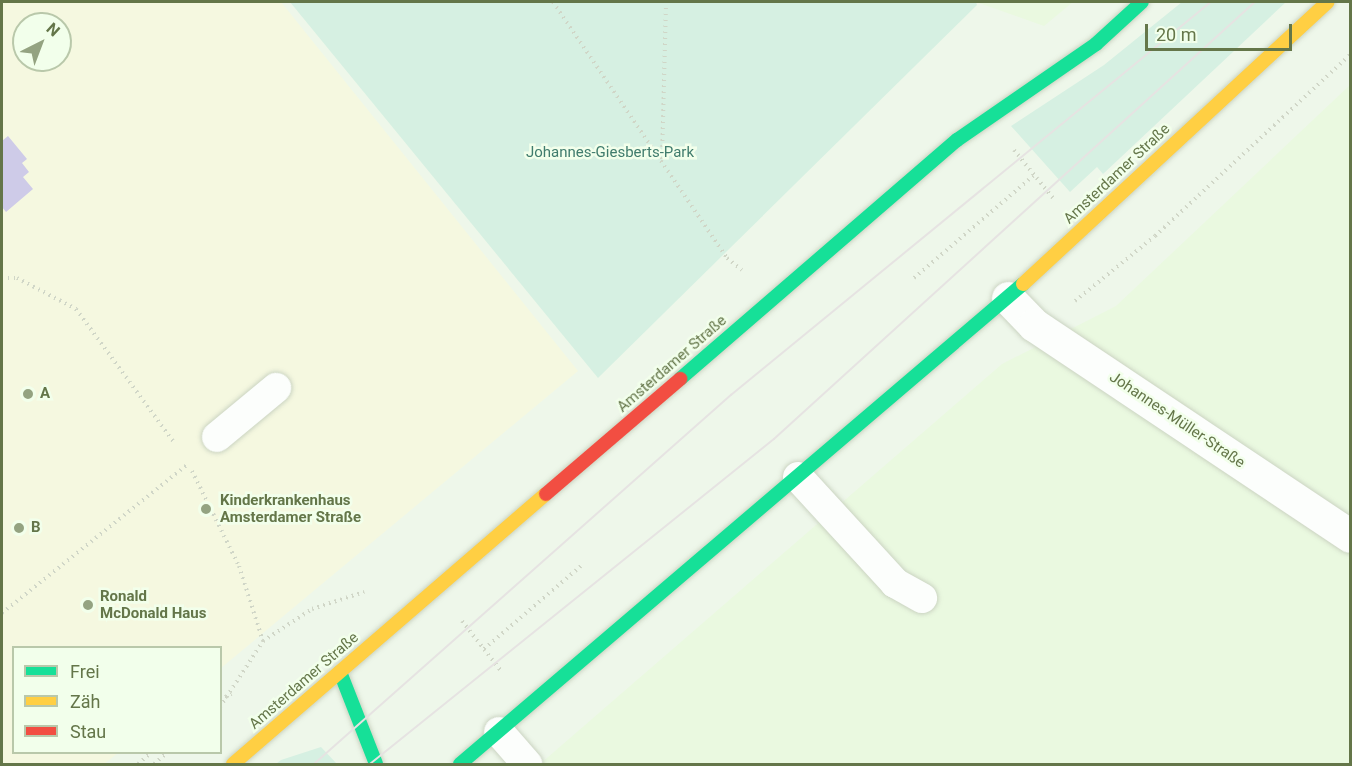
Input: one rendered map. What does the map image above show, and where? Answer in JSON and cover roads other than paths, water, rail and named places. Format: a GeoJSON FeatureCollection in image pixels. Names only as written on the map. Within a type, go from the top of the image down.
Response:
{"type":"FeatureCollection","features":[{"type":"Feature","properties":{"kind":"main road","name":"Amsterdamer Straße"},"geometry":{"type":"LineString","coordinates":[[233,765],[957,140],[1095,44],[1142,2]]}},
{"type":"Feature","properties":{"kind":"main road","name":"Amsterdamer Straße"},"geometry":{"type":"LineString","coordinates":[[460,765],[1008,298],[1328,2]]}},
{"type":"Feature","properties":{"kind":"main road"},"geometry":{"type":"LineString","coordinates":[[340,672],[376,765]]}},
{"type":"Feature","properties":{"kind":"street","name":"Johannes-Müller-Straße"},"geometry":{"type":"LineString","coordinates":[[1008,298],[1034,325],[1350,536]]}},
{"type":"Feature","properties":{"kind":"lane"},"geometry":{"type":"LineString","coordinates":[[217,437],[276,388]]}},
{"type":"Feature","properties":{"kind":"lane"},"geometry":{"type":"LineString","coordinates":[[798,477],[895,583],[922,598]]}},
{"type":"Feature","properties":{"kind":"lane"},"geometry":{"type":"LineString","coordinates":[[499,732],[527,765]]}},
{"type":"Feature","properties":{"kind":"tram line"},"geometry":{"type":"LineString","coordinates":[[314,764],[731,395],[1211,2]]}},
{"type":"Feature","properties":{"kind":"tram line"},"geometry":{"type":"LineString","coordinates":[[370,764],[774,439],[1255,2]]}},
{"type":"Feature","properties":{"kind":"place","name":"A"},"geometry":{"type":"Point","coordinates":[28,394]}},
{"type":"Feature","properties":{"kind":"place","name":"Kinderkrankenhaus Amsterdamer Straße"},"geometry":{"type":"Point","coordinates":[206,509]}},
{"type":"Feature","properties":{"kind":"place","name":"B"},"geometry":{"type":"Point","coordinates":[19,528]}},
{"type":"Feature","properties":{"kind":"place","name":"Ronald McDonald Haus"},"geometry":{"type":"Point","coordinates":[88,605]}},
{"type":"Feature","properties":{"kind":"park label","name":"Johannes-Giesberts-Park"},"geometry":{"type":"Point","coordinates":[610,153]}}]}
